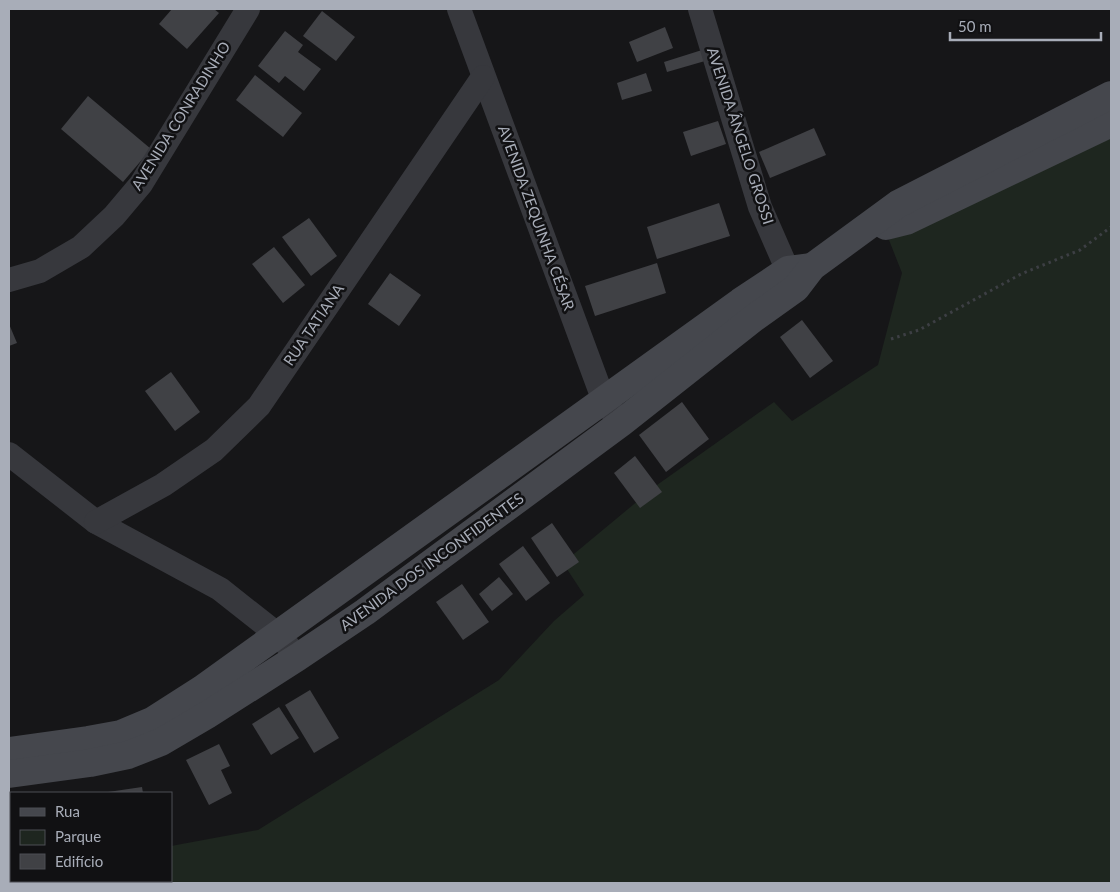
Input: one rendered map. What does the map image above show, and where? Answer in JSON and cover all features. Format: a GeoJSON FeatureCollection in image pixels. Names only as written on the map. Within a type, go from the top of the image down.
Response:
{"type":"FeatureCollection","features":[{"type":"Feature","properties":{"kind":"street","name":"AVENIDA CONRADINHO"},"geometry":{"type":"LineString","coordinates":[[9,280],[40,271],[81,247],[114,216],[142,184],[248,9]]}},
{"type":"Feature","properties":{"kind":"street","name":"AVENIDA ZEQUINHA CÉSAR"},"geometry":{"type":"LineString","coordinates":[[459,9],[604,401],[621,423]]}},
{"type":"Feature","properties":{"kind":"street","name":"AVENIDA ÂNGELO GROSSI"},"geometry":{"type":"LineString","coordinates":[[700,9],[760,207],[799,275]]}},
{"type":"Feature","properties":{"kind":"street","name":"RUA TATIANA"},"geometry":{"type":"LineString","coordinates":[[96,522],[163,485],[214,450],[259,406],[483,77]]}},
{"type":"Feature","properties":{"kind":"street","name":"AVENIDA DOS INCONFIDENTES"},"geometry":{"type":"LineString","coordinates":[[9,774],[90,764],[128,755],[161,742],[207,715],[364,612],[621,423],[754,318],[799,275],[898,204],[1111,95]]}},
{"type":"Feature","properties":{"kind":"street","name":"AVENIDA DOS INCONFIDENTES"},"geometry":{"type":"LineString","coordinates":[[862,231],[906,221],[1111,123]]}},
{"type":"Feature","properties":{"kind":"street","name":"AVENIDA DOS INCONFIDENTES"},"geometry":{"type":"LineString","coordinates":[[9,751],[121,734],[152,721],[202,689],[740,302],[799,275]]}},
{"type":"Feature","properties":{"kind":"street"},"geometry":{"type":"LineString","coordinates":[[9,454],[96,522],[220,589],[276,634],[298,657]]}},
{"type":"Feature","properties":{"kind":"path"},"geometry":{"type":"LineString","coordinates":[[891,340],[919,330],[1021,274],[1080,250],[1111,227]]}},
{"type":"Feature","properties":{"kind":"green space"},"geometry":{"type":"Polygon","coordinates":[[[1111,122],[1111,883],[9,883],[9,847],[10,882],[172,882],[172,846],[258,830],[499,680],[554,621],[584,595],[563,563],[657,485],[774,402],[792,421],[878,365],[902,273],[889,240],[1111,122]]]}},
{"type":"Feature","properties":{"kind":"building"},"geometry":{"type":"Polygon","coordinates":[[[172,9],[214,9],[219,13],[187,49],[159,24],[172,9]]]}},
{"type":"Feature","properties":{"kind":"building"},"geometry":{"type":"Polygon","coordinates":[[[322,11],[355,37],[336,61],[303,36],[322,11]]]}},
{"type":"Feature","properties":{"kind":"building"},"geometry":{"type":"Polygon","coordinates":[[[665,27],[673,48],[637,62],[629,42],[665,27]]]}},
{"type":"Feature","properties":{"kind":"building"},"geometry":{"type":"Polygon","coordinates":[[[285,31],[303,45],[298,52],[321,69],[304,91],[285,76],[279,83],[258,66],[285,31]]]}},
{"type":"Feature","properties":{"kind":"building"},"geometry":{"type":"Polygon","coordinates":[[[702,50],[705,61],[667,72],[664,62],[702,50]]]}},
{"type":"Feature","properties":{"kind":"building"},"geometry":{"type":"Polygon","coordinates":[[[646,73],[652,91],[622,100],[617,83],[646,73]]]}},
{"type":"Feature","properties":{"kind":"building"},"geometry":{"type":"Polygon","coordinates":[[[255,75],[302,113],[283,137],[236,100],[255,75]]]}},
{"type":"Feature","properties":{"kind":"building"},"geometry":{"type":"Polygon","coordinates":[[[88,96],[151,149],[123,182],[61,129],[88,96]]]}},
{"type":"Feature","properties":{"kind":"building"},"geometry":{"type":"Polygon","coordinates":[[[718,121],[726,144],[691,156],[683,132],[718,121]]]}},
{"type":"Feature","properties":{"kind":"building"},"geometry":{"type":"Polygon","coordinates":[[[814,128],[826,155],[770,178],[759,152],[814,128]]]}},
{"type":"Feature","properties":{"kind":"building"},"geometry":{"type":"Polygon","coordinates":[[[719,203],[730,236],[657,259],[647,227],[719,203]]]}},
{"type":"Feature","properties":{"kind":"building"},"geometry":{"type":"Polygon","coordinates":[[[309,218],[337,256],[311,276],[282,237],[309,218]]]}},
{"type":"Feature","properties":{"kind":"building"},"geometry":{"type":"Polygon","coordinates":[[[274,247],[305,285],[283,303],[252,264],[274,247]]]}},
{"type":"Feature","properties":{"kind":"building"},"geometry":{"type":"Polygon","coordinates":[[[657,263],[666,293],[595,316],[585,286],[657,263]]]}},
{"type":"Feature","properties":{"kind":"building"},"geometry":{"type":"Polygon","coordinates":[[[390,273],[421,295],[399,326],[368,304],[390,273]]]}},
{"type":"Feature","properties":{"kind":"building"},"geometry":{"type":"Polygon","coordinates":[[[802,320],[833,361],[810,378],[780,337],[802,320]]]}},
{"type":"Feature","properties":{"kind":"building"},"geometry":{"type":"Polygon","coordinates":[[[9,324],[17,343],[9,346],[9,324]]]}},
{"type":"Feature","properties":{"kind":"building"},"geometry":{"type":"Polygon","coordinates":[[[171,372],[200,412],[175,431],[145,391],[171,372]]]}},
{"type":"Feature","properties":{"kind":"building"},"geometry":{"type":"Polygon","coordinates":[[[682,402],[709,439],[666,472],[639,435],[682,402]]]}},
{"type":"Feature","properties":{"kind":"building"},"geometry":{"type":"Polygon","coordinates":[[[635,456],[662,492],[640,508],[614,473],[635,456]]]}},
{"type":"Feature","properties":{"kind":"building"},"geometry":{"type":"Polygon","coordinates":[[[552,523],[579,562],[557,577],[531,538],[552,523]]]}},
{"type":"Feature","properties":{"kind":"building"},"geometry":{"type":"Polygon","coordinates":[[[523,546],[550,583],[526,601],[499,564],[523,546]]]}},
{"type":"Feature","properties":{"kind":"building"},"geometry":{"type":"Polygon","coordinates":[[[499,577],[513,594],[492,611],[479,594],[499,577]]]}},
{"type":"Feature","properties":{"kind":"building"},"geometry":{"type":"Polygon","coordinates":[[[462,584],[489,622],[463,640],[436,602],[462,584]]]}},
{"type":"Feature","properties":{"kind":"building"},"geometry":{"type":"Polygon","coordinates":[[[310,690],[339,738],[314,753],[285,705],[310,690]]]}},
{"type":"Feature","properties":{"kind":"building"},"geometry":{"type":"Polygon","coordinates":[[[279,707],[299,738],[271,755],[252,724],[279,707]]]}},
{"type":"Feature","properties":{"kind":"building"},"geometry":{"type":"Polygon","coordinates":[[[219,744],[230,766],[221,770],[232,793],[209,805],[186,760],[219,744]]]}},
{"type":"Feature","properties":{"kind":"building"},"geometry":{"type":"Polygon","coordinates":[[[142,787],[143,792],[108,792],[142,787]]]}}]}
